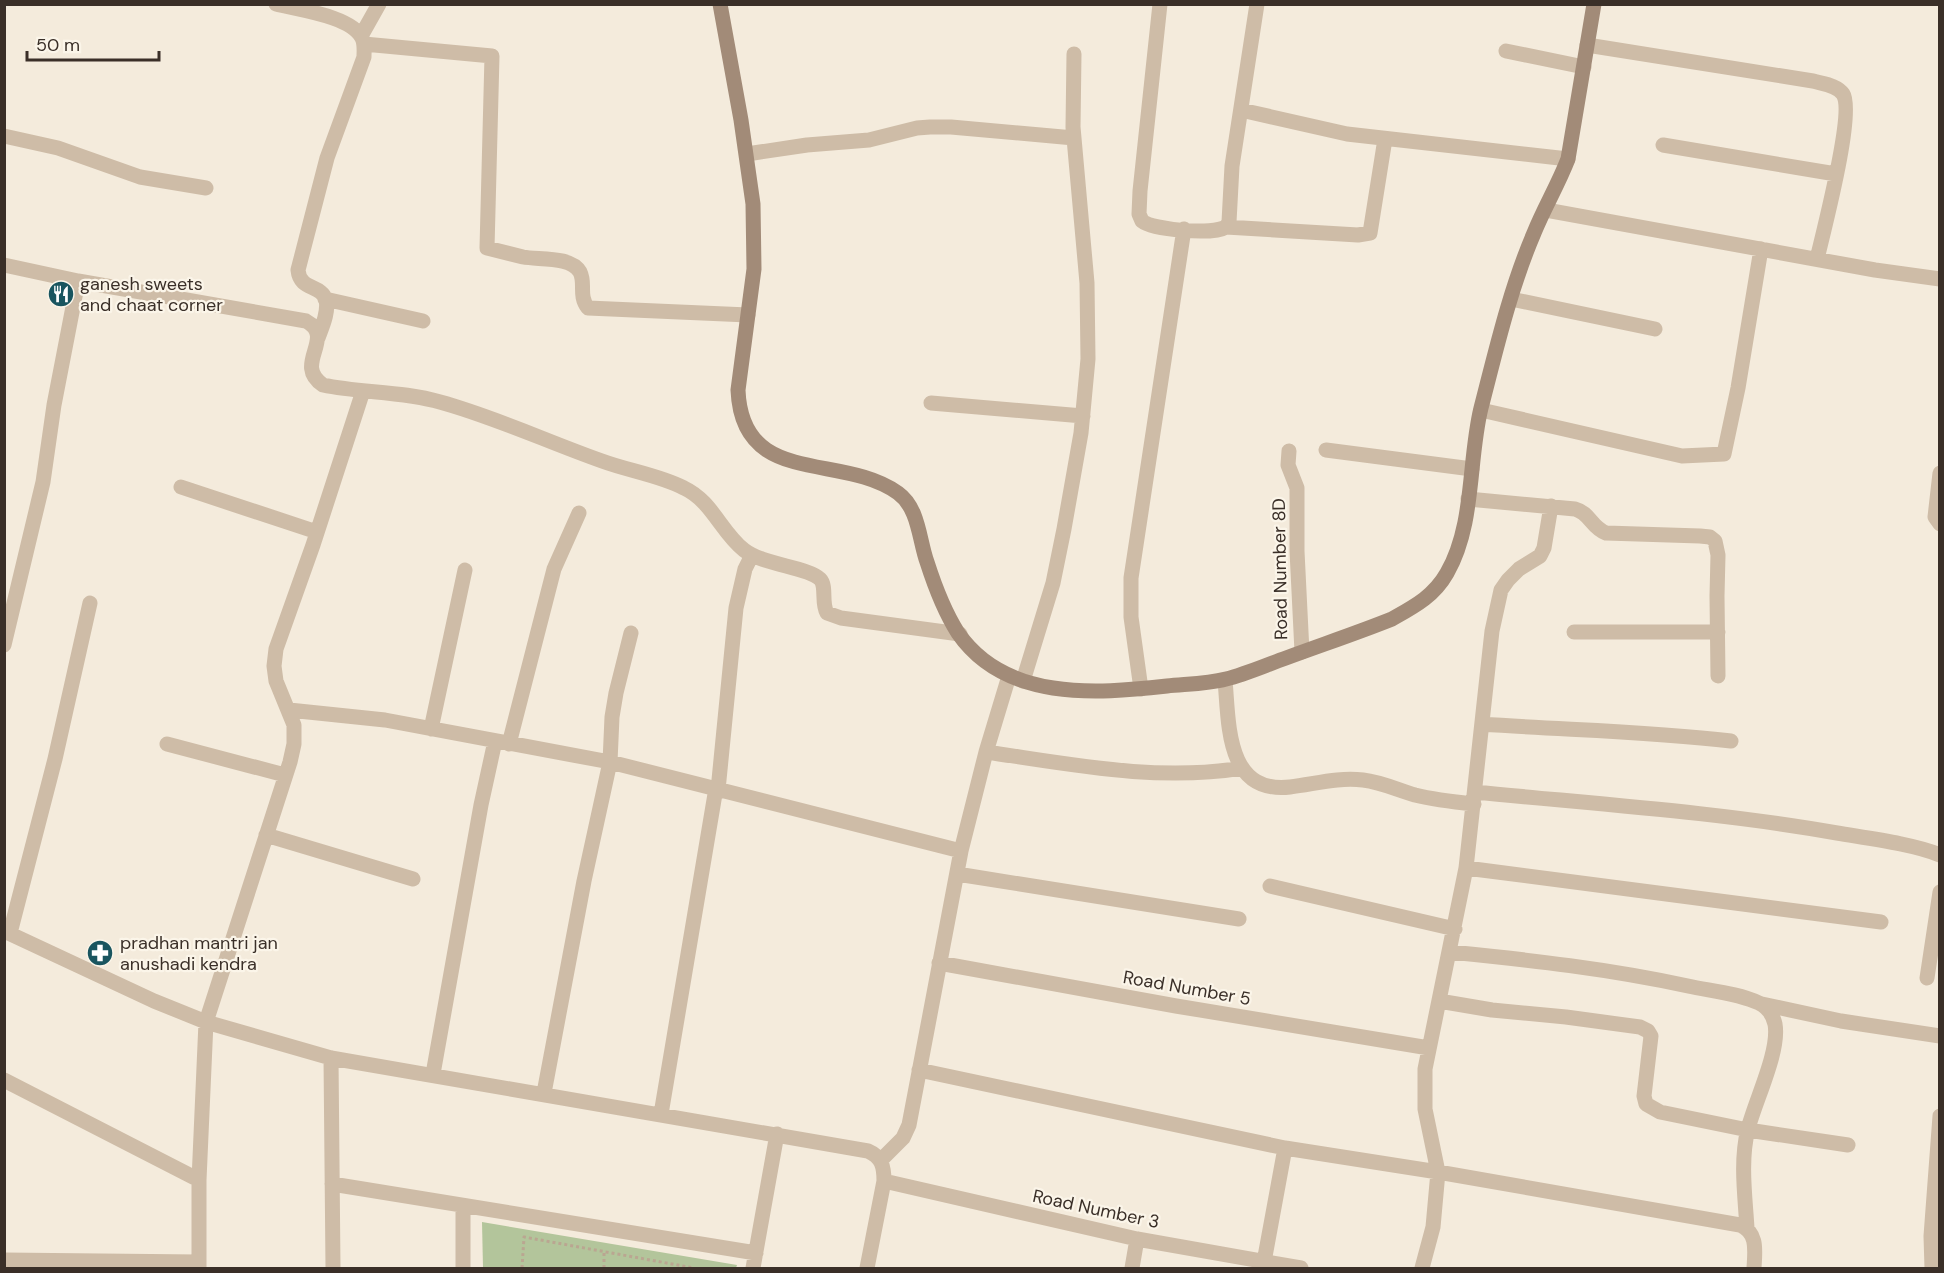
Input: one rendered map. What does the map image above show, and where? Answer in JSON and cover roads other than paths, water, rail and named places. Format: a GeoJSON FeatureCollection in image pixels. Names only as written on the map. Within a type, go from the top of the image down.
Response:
{"type":"FeatureCollection","features":[{"type":"Feature","properties":{"kind":"street"},"geometry":{"type":"LineString","coordinates":[[276,4],[340,22],[353,28],[363,40],[492,56],[487,248],[526,257],[562,261],[572,265],[579,270],[582,278],[584,302],[588,308],[748,315]]}},
{"type":"Feature","properties":{"kind":"street"},"geometry":{"type":"LineString","coordinates":[[379,4],[363,40],[364,57],[327,158],[298,270],[303,284],[321,293],[326,299],[423,321]]}},
{"type":"Feature","properties":{"kind":"street"},"geometry":{"type":"LineString","coordinates":[[720,4],[747,154],[753,204],[754,269],[738,390],[739,409],[747,431],[754,440],[772,454],[809,466],[880,483],[899,493],[910,506],[916,520],[926,561],[943,607],[960,634],[987,662],[1016,679],[1052,688],[1098,692],[1225,680],[1392,619],[1416,606],[1433,593],[1447,572],[1458,547],[1468,499],[1481,410],[1511,299],[1534,232],[1568,159],[1594,4]]}},
{"type":"Feature","properties":{"kind":"street"},"geometry":{"type":"LineString","coordinates":[[1160,4],[1140,191],[1139,214],[1147,225],[1184,229],[1216,230],[1226,227],[1358,235],[1370,233],[1385,139]]}},
{"type":"Feature","properties":{"kind":"street"},"geometry":{"type":"LineString","coordinates":[[1226,227],[1232,166],[1257,4]]}},
{"type":"Feature","properties":{"kind":"street"},"geometry":{"type":"LineString","coordinates":[[1587,45],[1813,81],[1839,90],[1844,95],[1847,105],[1836,174],[1817,259]]}},
{"type":"Feature","properties":{"kind":"street"},"geometry":{"type":"LineString","coordinates":[[1506,51],[1584,67]]}},
{"type":"Feature","properties":{"kind":"street"},"geometry":{"type":"LineString","coordinates":[[880,1160],[903,1138],[909,1125],[961,851],[986,752],[1053,583],[1074,480],[1083,416],[1089,319],[1074,138],[1072,96],[1074,54]]}},
{"type":"Feature","properties":{"kind":"street"},"geometry":{"type":"LineString","coordinates":[[1241,110],[1327,130],[1385,139],[1568,159]]}},
{"type":"Feature","properties":{"kind":"street"},"geometry":{"type":"LineString","coordinates":[[747,154],[807,145],[869,140],[930,127],[1074,138]]}},
{"type":"Feature","properties":{"kind":"street"},"geometry":{"type":"LineString","coordinates":[[4,136],[58,148],[140,177],[206,188]]}},
{"type":"Feature","properties":{"kind":"street"},"geometry":{"type":"LineString","coordinates":[[1663,145],[1836,174]]}},
{"type":"Feature","properties":{"kind":"street"},"geometry":{"type":"LineString","coordinates":[[1546,210],[1940,279]]}},
{"type":"Feature","properties":{"kind":"street"},"geometry":{"type":"LineString","coordinates":[[1141,689],[1131,617],[1131,578],[1184,229]]}},
{"type":"Feature","properties":{"kind":"street"},"geometry":{"type":"LineString","coordinates":[[1481,410],[1682,456],[1724,454],[1738,388],[1761,249]]}},
{"type":"Feature","properties":{"kind":"street"},"geometry":{"type":"LineString","coordinates":[[4,265],[78,281],[294,317],[314,325],[318,338]]}},
{"type":"Feature","properties":{"kind":"street"},"geometry":{"type":"LineString","coordinates":[[4,645],[41,490],[54,405],[78,281]]}},
{"type":"Feature","properties":{"kind":"street"},"geometry":{"type":"LineString","coordinates":[[326,299],[325,318],[311,366],[315,380],[323,385],[438,401],[595,459],[685,488],[711,510],[739,544],[752,555],[820,579],[823,584],[824,608],[832,616],[960,634]]}},
{"type":"Feature","properties":{"kind":"street"},"geometry":{"type":"LineString","coordinates":[[1511,299],[1655,329]]}},
{"type":"Feature","properties":{"kind":"street"},"geometry":{"type":"LineString","coordinates":[[4,1260],[199,1265],[199,1180],[206,1022],[294,744],[294,725],[276,681],[274,666],[276,649],[363,391]]}},
{"type":"Feature","properties":{"kind":"street"},"geometry":{"type":"LineString","coordinates":[[931,403],[1083,416]]}},
{"type":"Feature","properties":{"kind":"street"},"geometry":{"type":"LineString","coordinates":[[1326,450],[1472,469]]}},
{"type":"Feature","properties":{"kind":"street","name":"Road Number 8D"},"geometry":{"type":"LineString","coordinates":[[1289,451],[1288,465],[1297,488],[1297,551],[1302,652]]}},
{"type":"Feature","properties":{"kind":"street"},"geometry":{"type":"LineString","coordinates":[[1940,473],[1935,517],[1940,524]]}},
{"type":"Feature","properties":{"kind":"street"},"geometry":{"type":"LineString","coordinates":[[180,488],[317,532]]}},
{"type":"Feature","properties":{"kind":"street"},"geometry":{"type":"LineString","coordinates":[[1468,499],[1582,511],[1597,530],[1606,533],[1700,536],[1715,540],[1718,555],[1718,676]]}},
{"type":"Feature","properties":{"kind":"street"},"geometry":{"type":"LineString","coordinates":[[1422,1269],[1433,1227],[1438,1172],[1425,1110],[1425,1069],[1466,868],[1492,631],[1501,590],[1519,569],[1540,556],[1544,548],[1551,506]]}},
{"type":"Feature","properties":{"kind":"street"},"geometry":{"type":"LineString","coordinates":[[433,1074],[475,839],[554,569],[579,513]]}},
{"type":"Feature","properties":{"kind":"street"},"geometry":{"type":"LineString","coordinates":[[661,1114],[715,794],[718,790],[736,608],[745,569],[752,555]]}},
{"type":"Feature","properties":{"kind":"street"},"geometry":{"type":"LineString","coordinates":[[431,729],[465,570]]}},
{"type":"Feature","properties":{"kind":"street"},"geometry":{"type":"LineString","coordinates":[[90,603],[55,759],[7,932],[154,1001],[206,1022],[331,1058],[777,1134],[876,1154],[884,1168],[884,1181],[867,1269]]}},
{"type":"Feature","properties":{"kind":"street"},"geometry":{"type":"LineString","coordinates":[[1574,632],[1718,632]]}},
{"type":"Feature","properties":{"kind":"street"},"geometry":{"type":"LineString","coordinates":[[544,1093],[584,881],[610,762],[612,717],[631,633]]}},
{"type":"Feature","properties":{"kind":"street"},"geometry":{"type":"LineString","coordinates":[[1225,680],[1230,730],[1242,768],[1249,778],[1273,787],[1344,779],[1362,780],[1377,782],[1433,799],[1475,798],[1765,821],[1868,839],[1940,855]]}},
{"type":"Feature","properties":{"kind":"street"},"geometry":{"type":"LineString","coordinates":[[289,710],[385,720],[610,762],[961,851]]}},
{"type":"Feature","properties":{"kind":"street"},"geometry":{"type":"LineString","coordinates":[[1482,724],[1573,731],[1684,735],[1731,741]]}},
{"type":"Feature","properties":{"kind":"street"},"geometry":{"type":"LineString","coordinates":[[166,744],[285,775]]}},
{"type":"Feature","properties":{"kind":"street"},"geometry":{"type":"LineString","coordinates":[[986,752],[1095,767],[1169,773],[1218,772],[1242,768]]}},
{"type":"Feature","properties":{"kind":"street"},"geometry":{"type":"LineString","coordinates":[[266,835],[413,879]]}},
{"type":"Feature","properties":{"kind":"street"},"geometry":{"type":"LineString","coordinates":[[1466,868],[1881,922]]}},
{"type":"Feature","properties":{"kind":"street"},"geometry":{"type":"LineString","coordinates":[[957,874],[1239,919]]}},
{"type":"Feature","properties":{"kind":"street"},"geometry":{"type":"LineString","coordinates":[[1270,886],[1455,929]]}},
{"type":"Feature","properties":{"kind":"street"},"geometry":{"type":"LineString","coordinates":[[1926,978],[1940,892]]}},
{"type":"Feature","properties":{"kind":"street"},"geometry":{"type":"LineString","coordinates":[[1450,952],[1542,961],[1663,981],[1841,1022],[1940,1036]]}},
{"type":"Feature","properties":{"kind":"street","name":"Road Number 5"},"geometry":{"type":"LineString","coordinates":[[939,963],[1176,1006],[1429,1048]]}},
{"type":"Feature","properties":{"kind":"street"},"geometry":{"type":"LineString","coordinates":[[1439,1001],[1492,1010],[1640,1027],[1651,1035],[1644,1087],[1646,1104],[1660,1112],[1748,1130],[1848,1145]]}},
{"type":"Feature","properties":{"kind":"street"},"geometry":{"type":"LineString","coordinates":[[1747,1228],[1743,1157],[1748,1130],[1774,1044],[1775,1026],[1771,1013],[1761,1004]]}},
{"type":"Feature","properties":{"kind":"street"},"geometry":{"type":"LineString","coordinates":[[331,1058],[333,1269]]}},
{"type":"Feature","properties":{"kind":"street"},"geometry":{"type":"LineString","coordinates":[[919,1070],[1286,1148],[1731,1223],[1747,1228],[1751,1232],[1754,1240],[1754,1269]]}},
{"type":"Feature","properties":{"kind":"street"},"geometry":{"type":"LineString","coordinates":[[4,1080],[199,1180]]}},
{"type":"Feature","properties":{"kind":"street"},"geometry":{"type":"LineString","coordinates":[[1932,1269],[1931,1236],[1940,1116]]}},
{"type":"Feature","properties":{"kind":"street"},"geometry":{"type":"LineString","coordinates":[[332,1184],[463,1206],[754,1261],[777,1134]]}},
{"type":"Feature","properties":{"kind":"street"},"geometry":{"type":"LineString","coordinates":[[1264,1262],[1286,1148]]}},
{"type":"Feature","properties":{"kind":"street","name":"Road Number 3"},"geometry":{"type":"LineString","coordinates":[[884,1181],[1137,1239],[1301,1269]]}},
{"type":"Feature","properties":{"kind":"street"},"geometry":{"type":"LineString","coordinates":[[463,1206],[463,1269]]}},
{"type":"Feature","properties":{"kind":"street"},"geometry":{"type":"LineString","coordinates":[[1132,1269],[1137,1239]]}},
{"type":"Feature","properties":{"kind":"place","name":"ganesh sweets and chaat corner"},"geometry":{"type":"Point","coordinates":[61,294]}},
{"type":"Feature","properties":{"kind":"place","name":"pradhan mantri jan anushadi kendra"},"geometry":{"type":"Point","coordinates":[100,953]}}]}
